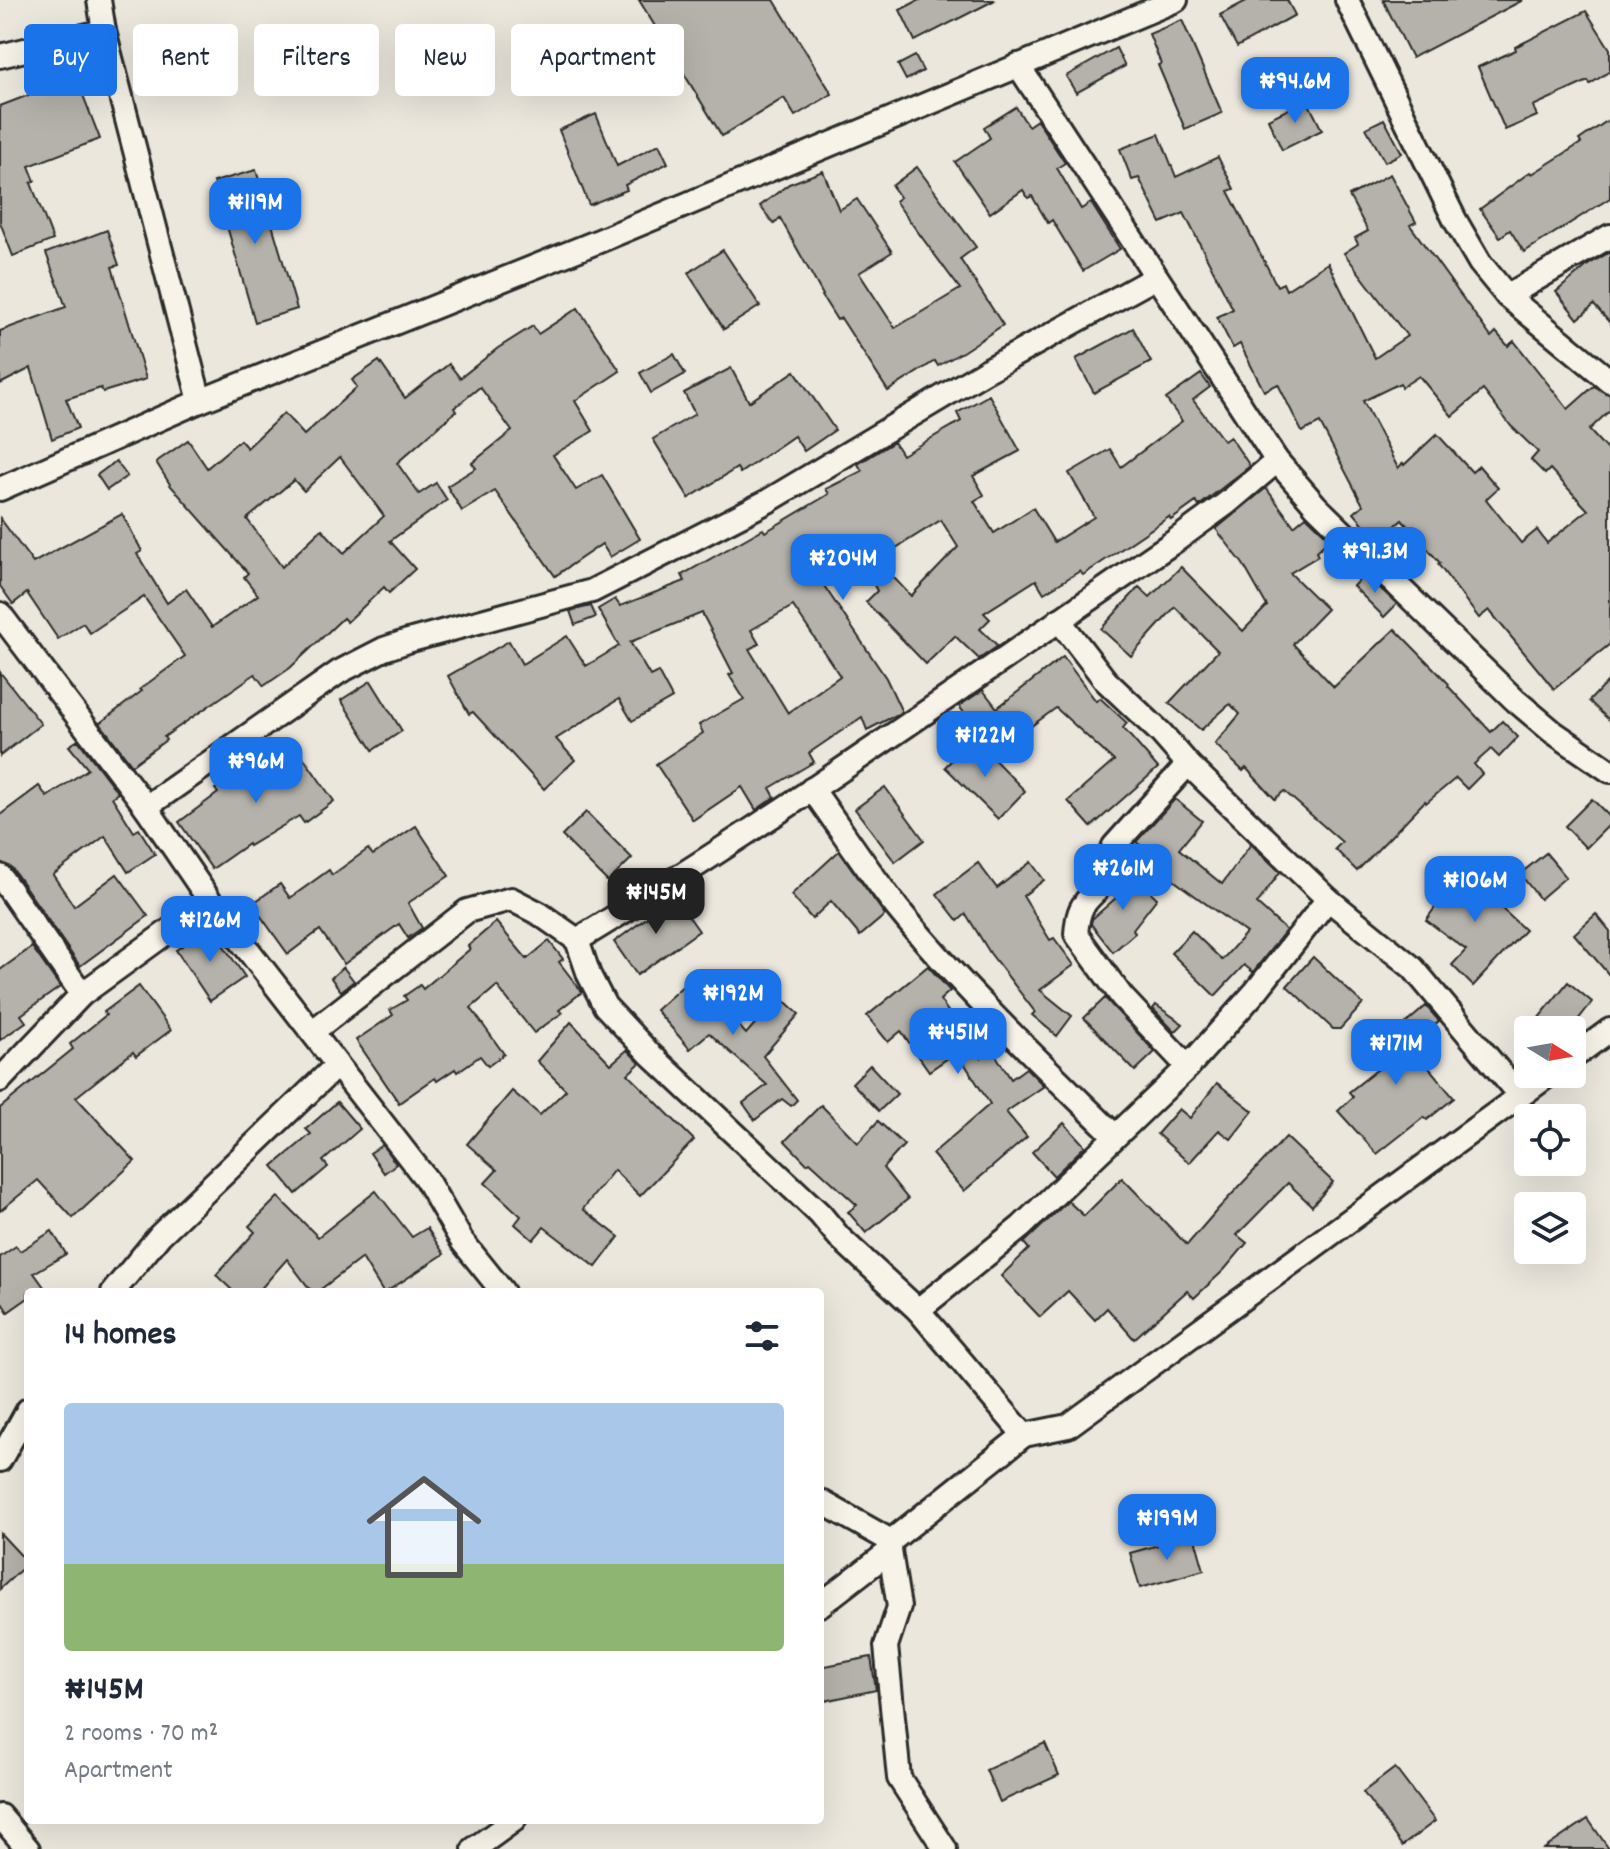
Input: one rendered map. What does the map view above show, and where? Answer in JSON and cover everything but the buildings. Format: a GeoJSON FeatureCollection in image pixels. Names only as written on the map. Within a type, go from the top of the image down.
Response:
{"type":"FeatureCollection","features":[{"type":"Feature","properties":{"kind":"street"},"geometry":{"type":"LineString","coordinates":[[99,0],[103,24]]}},
{"type":"Feature","properties":{"kind":"street"},"geometry":{"type":"LineString","coordinates":[[0,489],[200,401],[599,241],[1176,0]]}},
{"type":"Feature","properties":{"kind":"street"},"geometry":{"type":"LineString","coordinates":[[1347,0],[1455,220],[1480,263],[1507,296],[1610,381]]}},
{"type":"Feature","properties":{"kind":"street"},"geometry":{"type":"LineString","coordinates":[[0,56],[24,50]]}},
{"type":"Feature","properties":{"kind":"street"},"geometry":{"type":"LineString","coordinates":[[1018,65],[1277,461],[1316,506],[1515,700],[1553,732],[1610,771]]}},
{"type":"Feature","properties":{"kind":"street"},"geometry":{"type":"LineString","coordinates":[[117,81],[200,401]]}},
{"type":"Feature","properties":{"kind":"street"},"geometry":{"type":"LineString","coordinates":[[1507,296],[1610,236]]}},
{"type":"Feature","properties":{"kind":"street"},"geometry":{"type":"LineString","coordinates":[[146,807],[350,666],[408,641],[592,591],[768,501],[984,372],[1156,277]]}},
{"type":"Feature","properties":{"kind":"street"},"geometry":{"type":"LineString","coordinates":[[577,940],[655,893],[812,789],[1175,541],[1277,461]]}},
{"type":"Feature","properties":{"kind":"street"},"geometry":{"type":"LineString","coordinates":[[0,614],[146,807],[210,901],[426,1179],[462,1241],[500,1288]]}},
{"type":"Feature","properties":{"kind":"street"},"geometry":{"type":"LineString","coordinates":[[1059,620],[1106,681],[1161,733],[1188,764],[1328,899],[1413,968],[1520,1096]]}},
{"type":"Feature","properties":{"kind":"street"},"geometry":{"type":"LineString","coordinates":[[1188,764],[1114,846],[1104,879],[1084,904],[1076,934],[1122,997],[1188,1067]]}},
{"type":"Feature","properties":{"kind":"street"},"geometry":{"type":"LineString","coordinates":[[812,789],[897,906],[944,962],[993,1016],[1114,1135]]}},
{"type":"Feature","properties":{"kind":"street"},"geometry":{"type":"LineString","coordinates":[[0,876],[82,994]]}},
{"type":"Feature","properties":{"kind":"street"},"geometry":{"type":"LineString","coordinates":[[312,1032],[467,911],[511,899],[540,914],[577,940],[589,975],[605,1006],[650,1054],[918,1310],[1024,1435]]}},
{"type":"Feature","properties":{"kind":"street"},"geometry":{"type":"LineString","coordinates":[[918,1310],[1021,1227],[1188,1067],[1256,991],[1328,899]]}},
{"type":"Feature","properties":{"kind":"street"},"geometry":{"type":"LineString","coordinates":[[0,1080],[82,994],[210,901]]}},
{"type":"Feature","properties":{"kind":"street"},"geometry":{"type":"LineString","coordinates":[[1586,1048],[1610,1030]]}},
{"type":"Feature","properties":{"kind":"street"},"geometry":{"type":"LineString","coordinates":[[116,1288],[160,1235],[337,1065]]}},
{"type":"Feature","properties":{"kind":"street"},"geometry":{"type":"LineString","coordinates":[[824,1602],[1024,1435],[1068,1426],[1531,1088]]}},
{"type":"Feature","properties":{"kind":"street"},"geometry":{"type":"LineString","coordinates":[[0,1460],[24,1417]]}},
{"type":"Feature","properties":{"kind":"street"},"geometry":{"type":"LineString","coordinates":[[824,1504],[891,1546]]}},
{"type":"Feature","properties":{"kind":"street"},"geometry":{"type":"LineString","coordinates":[[891,1546],[899,1607],[886,1646],[899,1778],[945,1849]]}},
{"type":"Feature","properties":{"kind":"street"},"geometry":{"type":"LineString","coordinates":[[474,1849],[508,1824]]}}]}
